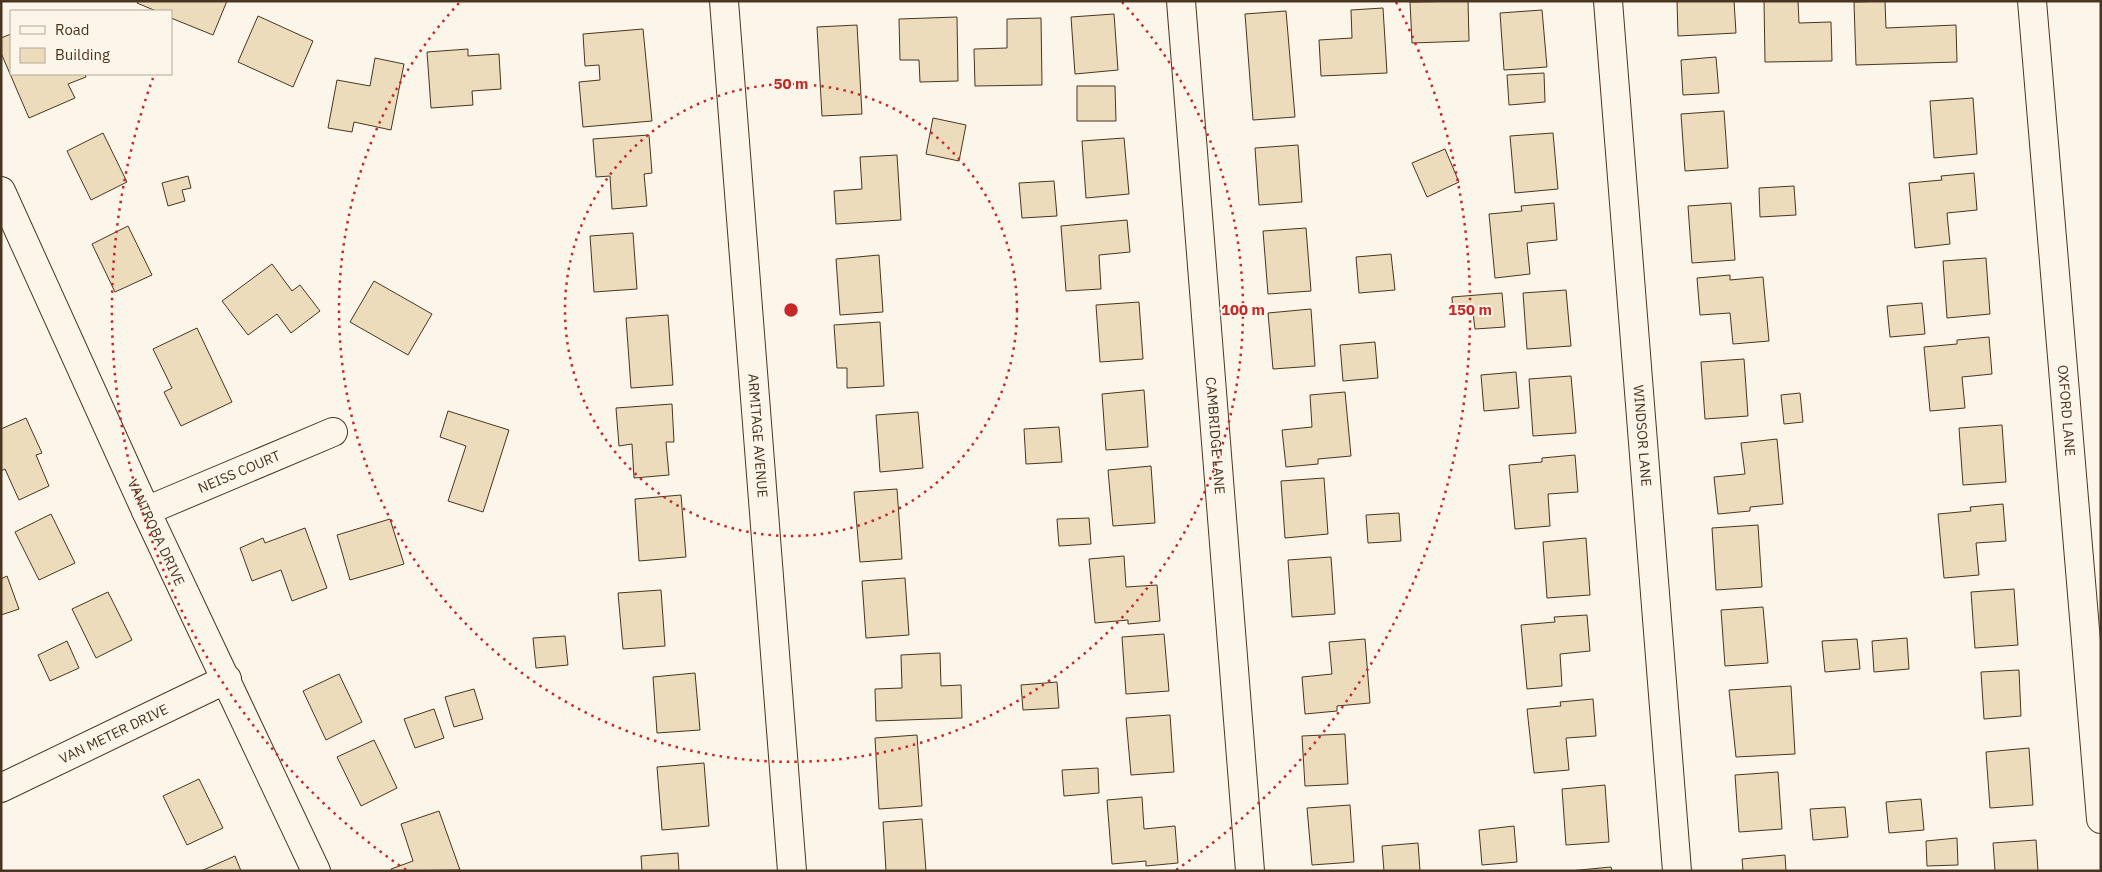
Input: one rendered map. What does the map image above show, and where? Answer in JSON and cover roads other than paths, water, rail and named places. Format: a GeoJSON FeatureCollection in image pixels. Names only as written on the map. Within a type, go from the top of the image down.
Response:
{"type":"FeatureCollection","features":[{"type":"Feature","properties":{"kind":"street","name":"ARMITAGE AVENUE"},"geometry":{"type":"LineString","coordinates":[[724,1],[792,871]]}},
{"type":"Feature","properties":{"kind":"street","name":"CAMBRIDGE LANE"},"geometry":{"type":"LineString","coordinates":[[1181,1],[1250,871]]}},
{"type":"Feature","properties":{"kind":"street","name":"WINDSOR LANE"},"geometry":{"type":"LineString","coordinates":[[1608,1],[1677,871]]}},
{"type":"Feature","properties":{"kind":"street","name":"OXFORD LANE"},"geometry":{"type":"LineString","coordinates":[[2032,1],[2101,819]]}},
{"type":"Feature","properties":{"kind":"street","name":"VANTROBA DRIVE"},"geometry":{"type":"LineString","coordinates":[[1,191],[146,511],[316,871]]}},
{"type":"Feature","properties":{"kind":"street","name":"NEISS COURT"},"geometry":{"type":"LineString","coordinates":[[146,511],[333,432]]}},
{"type":"Feature","properties":{"kind":"street","name":"VAN METER DRIVE"},"geometry":{"type":"LineString","coordinates":[[1,788],[227,680]]}}]}
